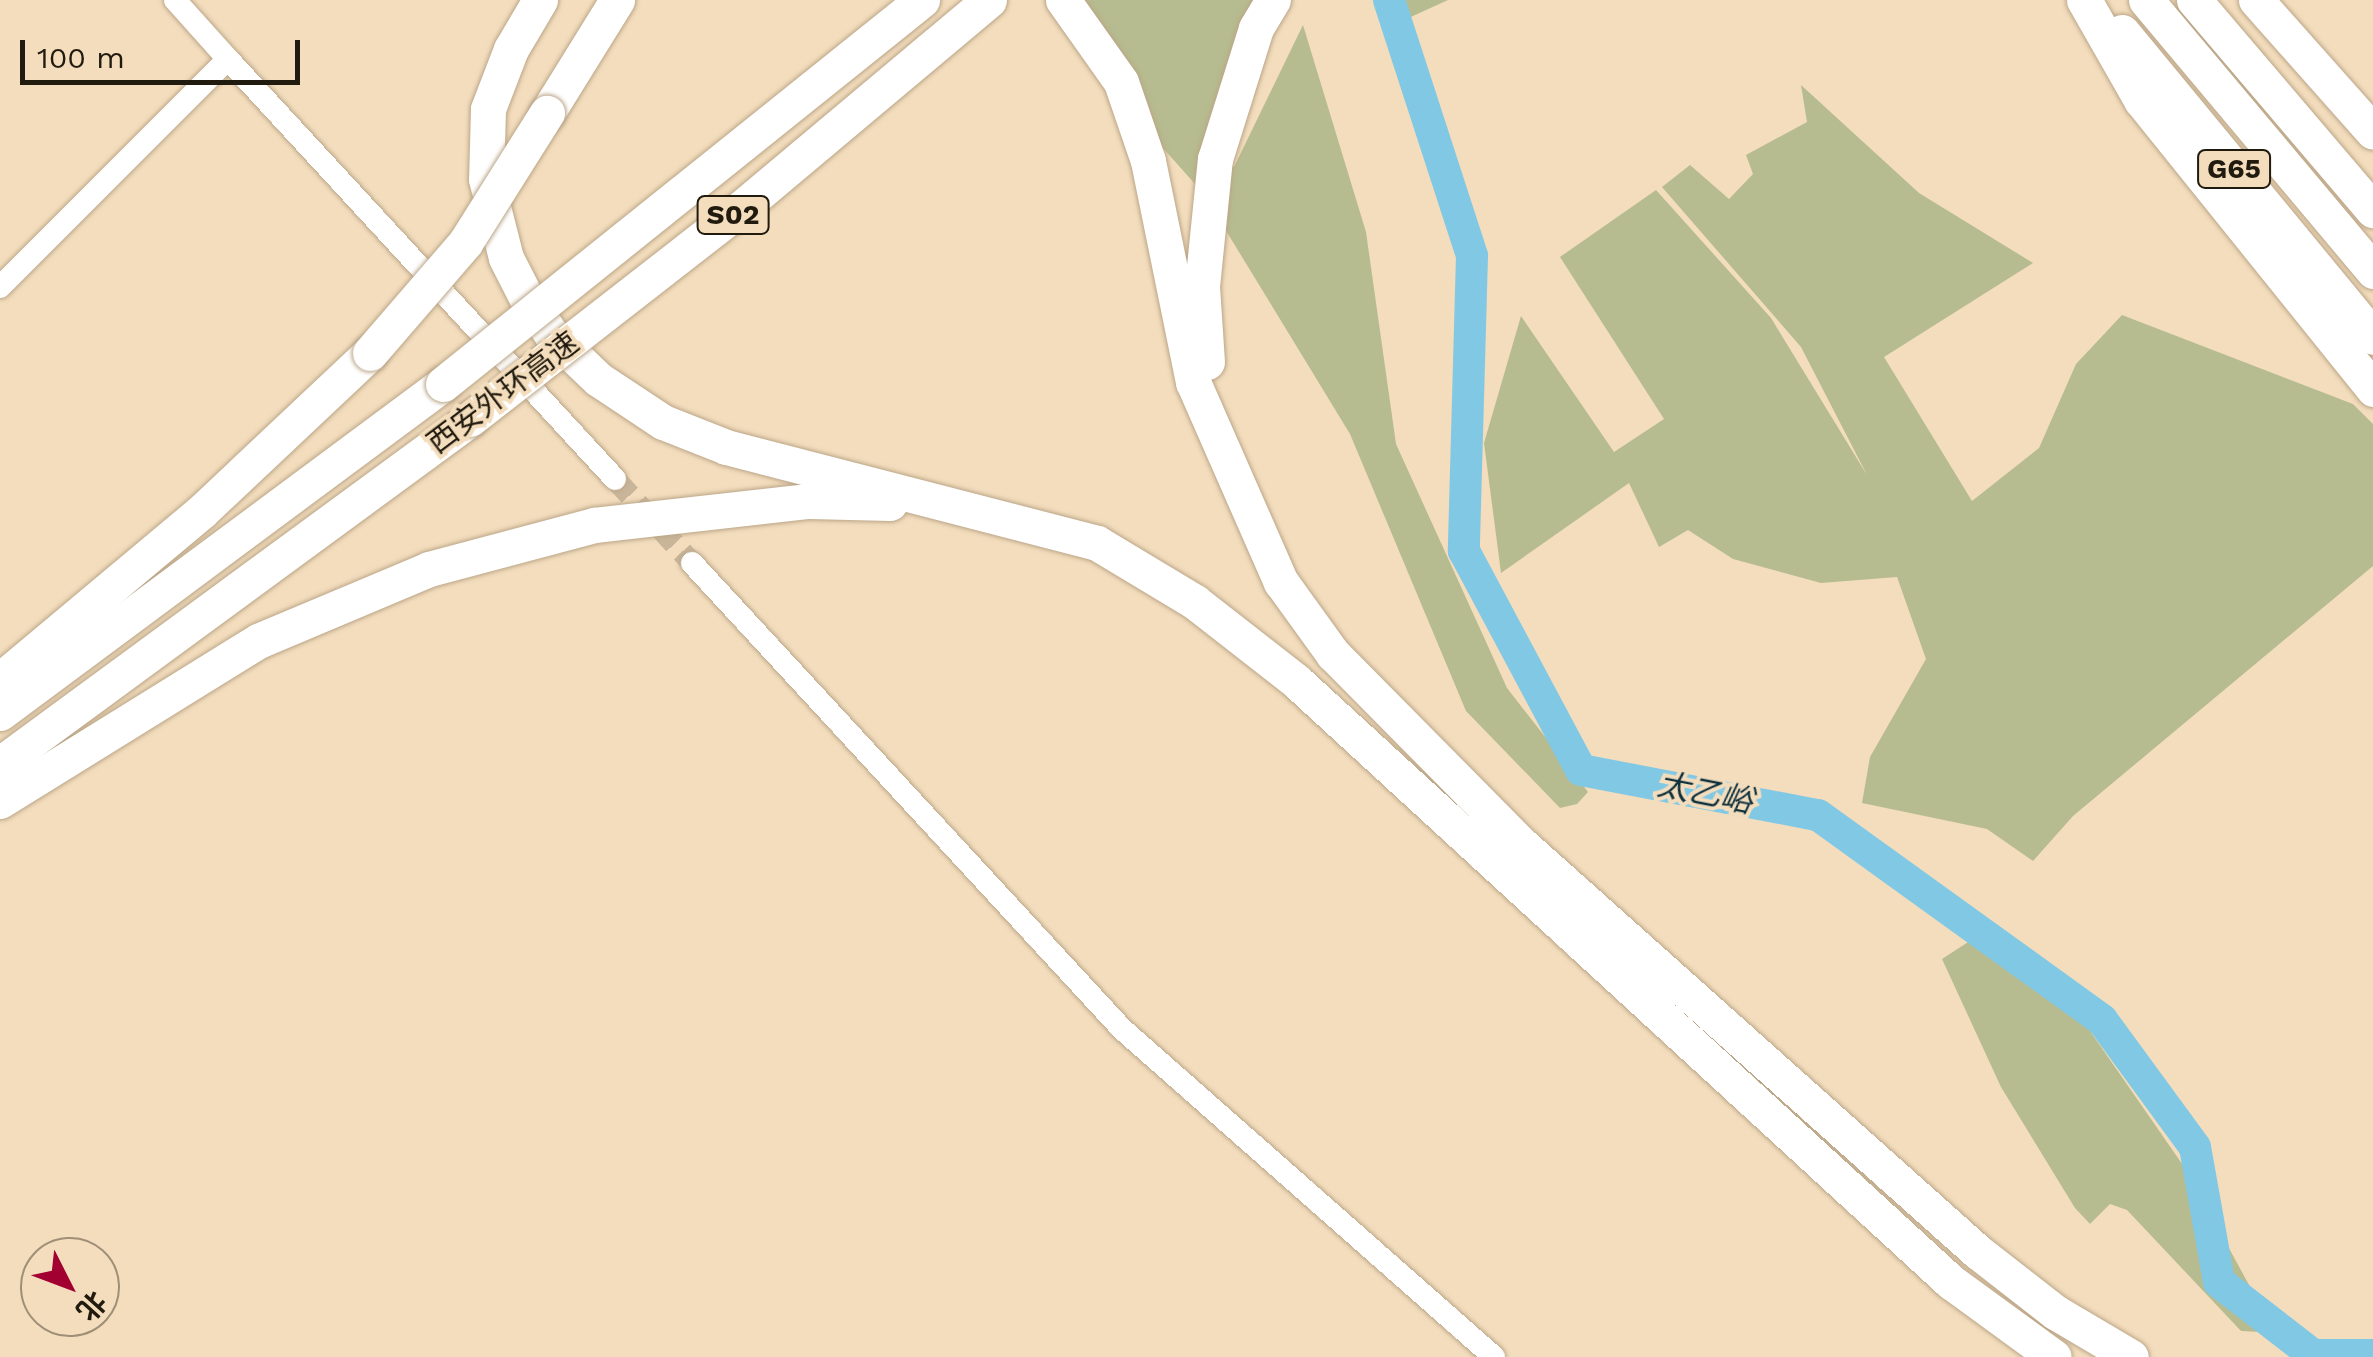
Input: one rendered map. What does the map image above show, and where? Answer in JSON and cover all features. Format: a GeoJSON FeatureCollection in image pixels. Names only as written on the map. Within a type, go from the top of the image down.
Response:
{"type":"FeatureCollection","features":[{"type":"Feature","properties":{"kind":"highway"},"geometry":{"type":"LineString","coordinates":[[540,0],[511,48],[488,110],[486,179],[506,258],[551,334],[598,378],[663,422],[726,447],[1010,517],[1097,543],[1195,602],[1296,681],[1951,1282],[2054,1357]]}},
{"type":"Feature","properties":{"kind":"highway"},"geometry":{"type":"LineString","coordinates":[[0,680],[201,512],[370,353],[465,244],[618,0]]}},
{"type":"Feature","properties":{"kind":"highway","name":"西安外环高速"},"geometry":{"type":"LineString","coordinates":[[0,713],[443,384],[922,0]]}},
{"type":"Feature","properties":{"kind":"highway","name":"西安外环高速"},"geometry":{"type":"LineString","coordinates":[[0,764],[470,419],[740,210],[988,0]]}},
{"type":"Feature","properties":{"kind":"highway"},"geometry":{"type":"LineString","coordinates":[[1063,0],[1122,82],[1148,161],[1193,382],[1247,513],[1280,582],[1333,654],[1520,842],[1978,1252],[2055,1312],[2130,1357]]}},
{"type":"Feature","properties":{"kind":"highway"},"geometry":{"type":"LineString","coordinates":[[1247,513],[1207,374],[1202,286],[1215,158],[1256,28],[1273,0]]}},
{"type":"Feature","properties":{"kind":"highway"},"geometry":{"type":"LineString","coordinates":[[2084,0],[2140,100],[2373,389]]}},
{"type":"Feature","properties":{"kind":"highway","name":"G65"},"geometry":{"type":"LineString","coordinates":[[2096,0],[2373,337]]}},
{"type":"Feature","properties":{"kind":"highway","name":"G65"},"geometry":{"type":"LineString","coordinates":[[2146,0],[2373,270]]}},
{"type":"Feature","properties":{"kind":"highway"},"geometry":{"type":"LineString","coordinates":[[2194,0],[2373,210]]}},
{"type":"Feature","properties":{"kind":"highway"},"geometry":{"type":"LineString","coordinates":[[2256,0],[2373,132]]}},
{"type":"Feature","properties":{"kind":"highway"},"geometry":{"type":"LineString","coordinates":[[2275,0],[2373,96]]}},
{"type":"Feature","properties":{"kind":"highway"},"geometry":{"type":"LineString","coordinates":[[0,801],[258,641],[428,570],[594,525],[744,506],[883,502],[1010,517]]}},
{"type":"Feature","properties":{"kind":"street"},"geometry":{"type":"LineString","coordinates":[[176,0],[615,479]]}},
{"type":"Feature","properties":{"kind":"street"},"geometry":{"type":"LineString","coordinates":[[0,287],[228,59]]}},
{"type":"Feature","properties":{"kind":"street"},"geometry":{"type":"LineString","coordinates":[[692,563],[1122,1030],[1494,1357]]}},
{"type":"Feature","properties":{"kind":"green space"},"geometry":{"type":"Polygon","coordinates":[[[1069,0],[1278,0],[1209,152],[1234,167],[1303,25],[1366,232],[1396,444],[1507,688],[1588,792],[1577,804],[1560,808],[1466,711],[1350,434],[1203,193],[1106,84],[1069,0]]]}},
{"type":"Feature","properties":{"kind":"green space"},"geometry":{"type":"Polygon","coordinates":[[[1393,0],[1448,0],[1391,26],[1393,0]]]}},
{"type":"Feature","properties":{"kind":"green space"},"geometry":{"type":"Polygon","coordinates":[[[1801,85],[1919,193],[2033,263],[1884,357],[1972,501],[2039,448],[2076,364],[2122,315],[2353,404],[2373,424],[2373,566],[2073,816],[2033,861],[1987,829],[1862,803],[1870,757],[1926,659],[1897,577],[1821,583],[1733,559],[1688,530],[1659,547],[1629,483],[1501,573],[1484,443],[1521,316],[1614,452],[1664,419],[1560,257],[1656,190],[1771,318],[1867,475],[1801,347],[1662,187],[1690,165],[1729,199],[1753,174],[1746,155],[1807,122],[1801,85]]]}},
{"type":"Feature","properties":{"kind":"green space"},"geometry":{"type":"Polygon","coordinates":[[[1996,924],[2036,953],[2187,1171],[2255,1296],[2296,1334],[2241,1331],[2127,1210],[2110,1204],[2090,1224],[2075,1208],[2001,1087],[1942,959],[1996,924]]]}},
{"type":"Feature","properties":{"kind":"waterway","name":"太乙峪"},"geometry":{"type":"LineString","coordinates":[[1389,0],[1472,256],[1464,551],[1581,770],[1818,815],[2102,1020],[2195,1147],[2219,1282],[2313,1355],[2373,1355]]}},
{"type":"Feature","properties":{"kind":"tunnel"},"geometry":{"type":"LineString","coordinates":[[615,479],[692,563]]}}]}
